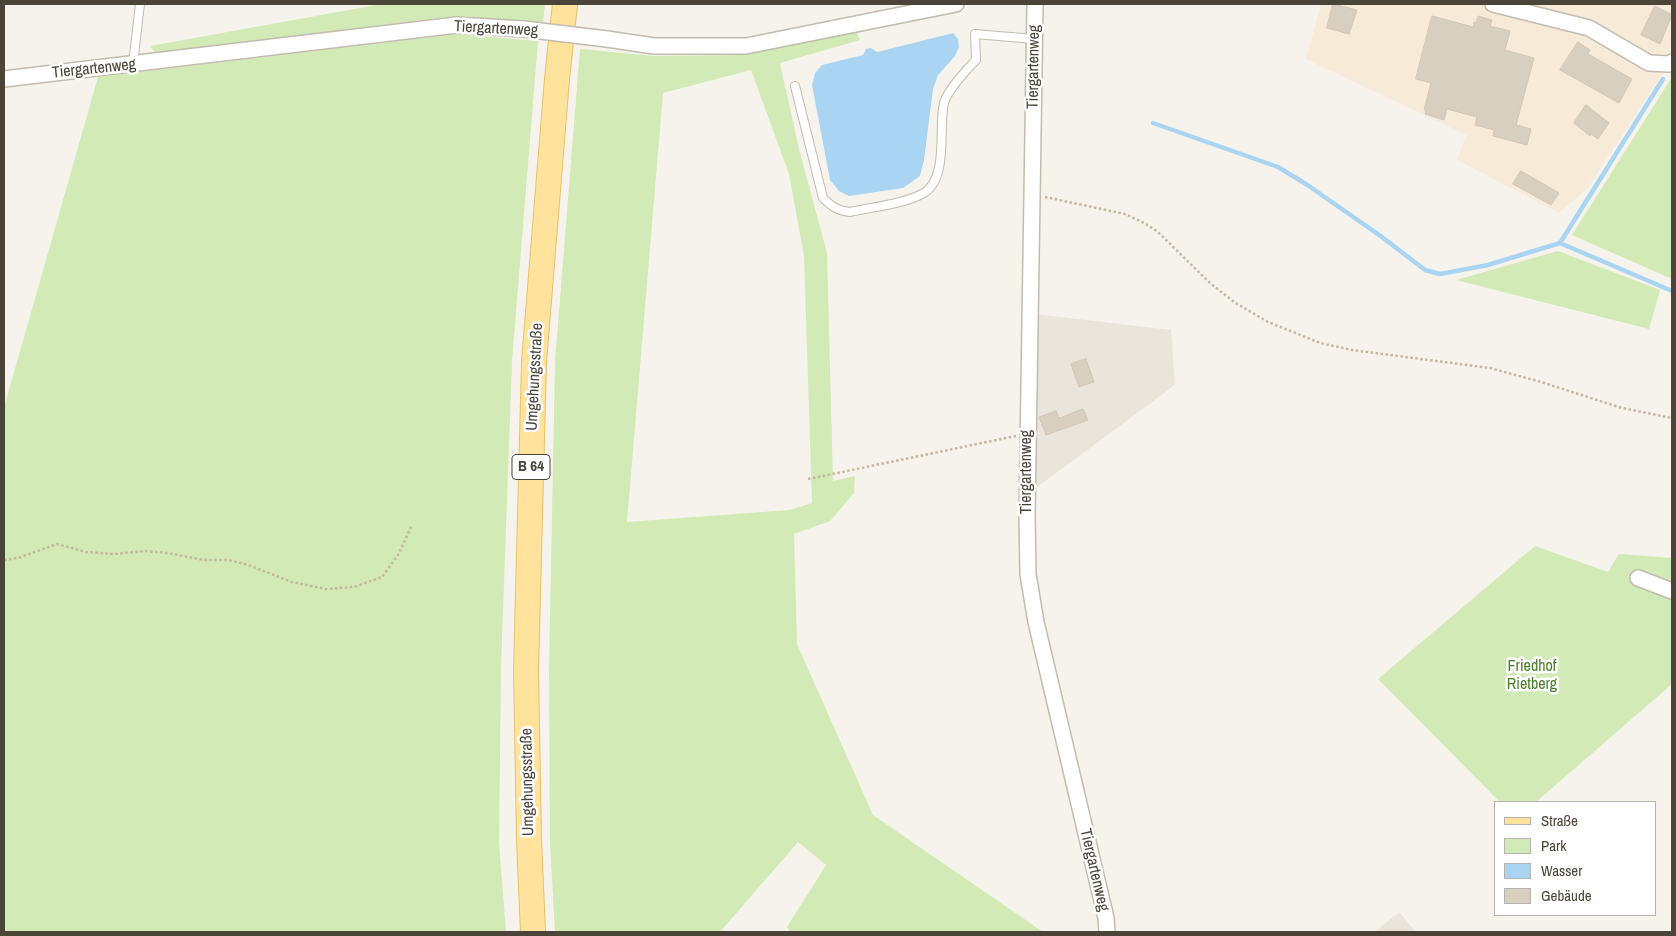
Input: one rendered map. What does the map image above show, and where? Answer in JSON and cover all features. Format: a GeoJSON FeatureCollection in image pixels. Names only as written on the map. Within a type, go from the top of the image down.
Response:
{"type":"FeatureCollection","features":[{"type":"Feature","properties":{"kind":"main road","name":"Umgehungsstraße"},"geometry":{"type":"LineString","coordinates":[[533,932],[529,840],[526,670],[534,362],[556,88],[565,4]]}},
{"type":"Feature","properties":{"kind":"street","name":"Tiergartenweg"},"geometry":{"type":"LineString","coordinates":[[4,79],[457,25],[524,30],[654,46],[746,46],[956,4]]}},
{"type":"Feature","properties":{"kind":"street","name":"Tiergartenweg"},"geometry":{"type":"LineString","coordinates":[[1035,4],[1027,434],[1026,516],[1028,574],[1036,622],[1106,918],[1107,932]]}},
{"type":"Feature","properties":{"kind":"street"},"geometry":{"type":"LineString","coordinates":[[1493,4],[1537,12],[1589,28],[1649,63],[1669,64],[1672,62]]}},
{"type":"Feature","properties":{"kind":"street"},"geometry":{"type":"LineString","coordinates":[[1638,578],[1672,590]]}},
{"type":"Feature","properties":{"kind":"lane"},"geometry":{"type":"LineString","coordinates":[[133,64],[140,4]]}},
{"type":"Feature","properties":{"kind":"lane"},"geometry":{"type":"LineString","coordinates":[[795,86],[823,198],[828,204],[840,211],[850,212],[907,200],[924,192],[935,182],[940,163],[944,101],[958,80],[976,60],[975,34],[1034,39]]}},
{"type":"Feature","properties":{"kind":"path"},"geometry":{"type":"LineString","coordinates":[[1032,194],[1126,214],[1144,223],[1157,231],[1210,283],[1234,302],[1268,322],[1320,343],[1352,350],[1490,368],[1622,408],[1672,418]]}},
{"type":"Feature","properties":{"kind":"path"},"geometry":{"type":"LineString","coordinates":[[808,479],[1027,434]]}},
{"type":"Feature","properties":{"kind":"path"},"geometry":{"type":"LineString","coordinates":[[4,560],[18,558],[57,544],[86,552],[114,554],[145,552],[203,560],[229,560],[248,565],[292,582],[326,589],[354,587],[382,577],[398,556],[412,525]]}},
{"type":"Feature","properties":{"kind":"shaded area"},"geometry":{"type":"Polygon","coordinates":[[[1321,4],[1672,4],[1672,72],[1663,73],[1587,189],[1559,213],[1457,160],[1466,135],[1306,59],[1321,4]]]}},
{"type":"Feature","properties":{"kind":"shaded area"},"geometry":{"type":"Polygon","coordinates":[[[1035,314],[1171,330],[1175,385],[1029,493],[1035,314]]]}},
{"type":"Feature","properties":{"kind":"shaded area"},"geometry":{"type":"Polygon","coordinates":[[[1399,912],[1416,932],[1375,932],[1399,912]]]}},
{"type":"Feature","properties":{"kind":"green space"},"geometry":{"type":"Polygon","coordinates":[[[382,4],[545,4],[543,23],[458,16],[155,53],[150,46],[382,4]]]}},
{"type":"Feature","properties":{"kind":"green space"},"geometry":{"type":"Polygon","coordinates":[[[856,30],[860,40],[780,63],[799,149],[827,253],[833,481],[855,476],[854,493],[830,521],[794,534],[797,644],[873,815],[1043,932],[790,932],[787,927],[826,865],[798,842],[720,932],[555,932],[550,842],[549,670],[555,362],[580,49],[654,56],[744,55],[856,30]],[[751,70],[663,93],[627,522],[790,510],[812,503],[804,256],[789,174],[751,70]]]}},
{"type":"Feature","properties":{"kind":"green space"},"geometry":{"type":"Polygon","coordinates":[[[457,34],[538,41],[512,361],[501,667],[499,843],[506,932],[4,932],[4,404],[98,77],[457,34]]]}},
{"type":"Feature","properties":{"kind":"green space"},"geometry":{"type":"Polygon","coordinates":[[[1672,77],[1672,279],[1572,235],[1672,77]]]}},
{"type":"Feature","properties":{"kind":"green space"},"geometry":{"type":"Polygon","coordinates":[[[1558,251],[1660,290],[1649,329],[1456,280],[1558,251]]]}},
{"type":"Feature","properties":{"kind":"green space","name":"Friedhof Rietberg"},"geometry":{"type":"Polygon","coordinates":[[[1535,546],[1608,572],[1619,554],[1672,558],[1672,684],[1537,801],[1499,801],[1378,679],[1535,546]]]}},
{"type":"Feature","properties":{"kind":"water"},"geometry":{"type":"Polygon","coordinates":[[[953,33],[958,39],[959,47],[955,56],[938,75],[933,89],[924,160],[920,176],[903,188],[849,196],[839,191],[830,180],[812,85],[815,73],[822,65],[863,55],[866,49],[871,48],[877,52],[953,33]]]}},
{"type":"Feature","properties":{"kind":"building"},"geometry":{"type":"Polygon","coordinates":[[[1333,4],[1357,10],[1349,34],[1327,28],[1333,4]]]}},
{"type":"Feature","properties":{"kind":"building"},"geometry":{"type":"Polygon","coordinates":[[[1655,6],[1672,15],[1660,44],[1641,35],[1655,6]]]}},
{"type":"Feature","properties":{"kind":"building"},"geometry":{"type":"Polygon","coordinates":[[[1432,16],[1473,27],[1478,16],[1492,20],[1490,26],[1510,31],[1505,50],[1534,58],[1516,125],[1531,129],[1527,145],[1493,136],[1494,130],[1475,125],[1477,117],[1447,109],[1444,120],[1425,114],[1426,111],[1424,110],[1431,83],[1416,79],[1432,16]]]}},
{"type":"Feature","properties":{"kind":"building"},"geometry":{"type":"Polygon","coordinates":[[[1578,42],[1590,50],[1588,54],[1632,79],[1619,103],[1560,70],[1578,42]]]}},
{"type":"Feature","properties":{"kind":"building"},"geometry":{"type":"Polygon","coordinates":[[[1586,105],[1609,123],[1598,139],[1591,134],[1590,136],[1574,123],[1586,105]]]}},
{"type":"Feature","properties":{"kind":"building"},"geometry":{"type":"Polygon","coordinates":[[[1521,171],[1559,193],[1551,205],[1513,184],[1521,171]]]}},
{"type":"Feature","properties":{"kind":"building"},"geometry":{"type":"Polygon","coordinates":[[[1086,359],[1094,382],[1079,387],[1071,364],[1086,359]]]}},
{"type":"Feature","properties":{"kind":"building"},"geometry":{"type":"Polygon","coordinates":[[[1083,409],[1088,420],[1046,435],[1039,417],[1056,411],[1059,418],[1083,409]]]}},
{"type":"Feature","properties":{"kind":"waterway"},"geometry":{"type":"LineString","coordinates":[[1560,243],[1663,79]]}},
{"type":"Feature","properties":{"kind":"waterway"},"geometry":{"type":"LineString","coordinates":[[1153,123],[1278,167],[1306,184],[1382,237],[1425,270],[1440,274],[1488,265],[1560,243],[1672,291]]}}]}
